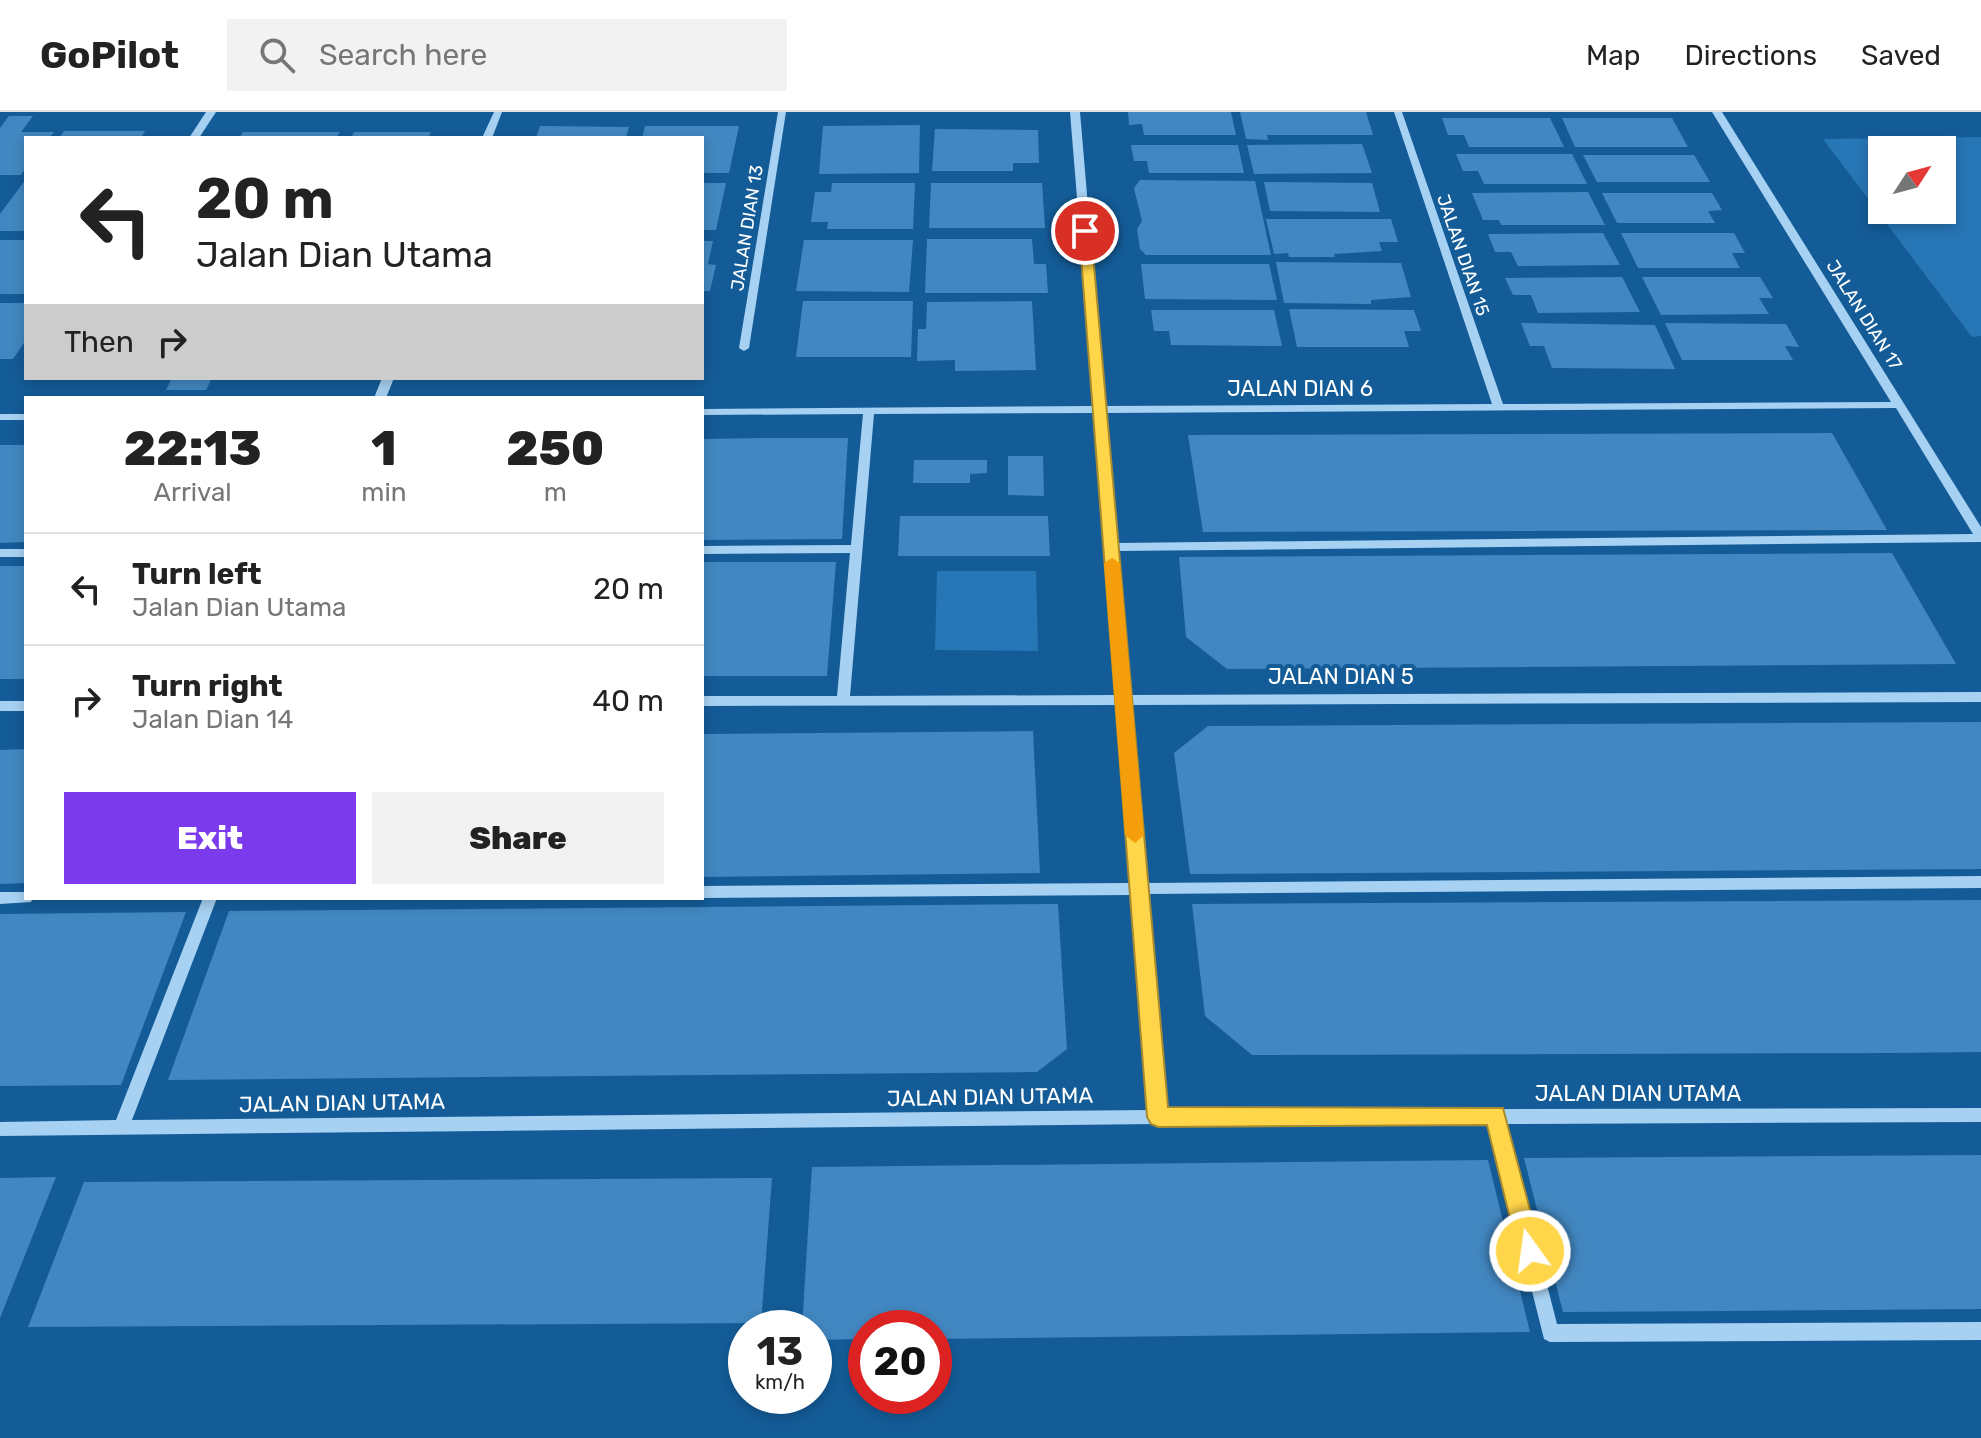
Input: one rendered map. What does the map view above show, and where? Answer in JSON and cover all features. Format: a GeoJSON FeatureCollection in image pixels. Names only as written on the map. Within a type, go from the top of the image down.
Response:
{"type":"FeatureCollection","features":[{"type":"Feature","properties":{"kind":"street"},"geometry":{"type":"LineString","coordinates":[[195,136],[211,112]]}},
{"type":"Feature","properties":{"kind":"street"},"geometry":{"type":"LineString","coordinates":[[488,136],[498,112]]}},
{"type":"Feature","properties":{"kind":"street","name":"JALAN DIAN 13"},"geometry":{"type":"LineString","coordinates":[[744,348],[782,112]]}},
{"type":"Feature","properties":{"kind":"street"},"geometry":{"type":"LineString","coordinates":[[1075,112],[1158,1117]]}},
{"type":"Feature","properties":{"kind":"street","name":"JALAN DIAN 15"},"geometry":{"type":"LineString","coordinates":[[1398,112],[1499,408]]}},
{"type":"Feature","properties":{"kind":"street","name":"JALAN DIAN 17"},"geometry":{"type":"LineString","coordinates":[[1717,112],[1981,538]]}},
{"type":"Feature","properties":{"kind":"street","name":"JALAN DIAN 6"},"geometry":{"type":"LineString","coordinates":[[704,412],[1898,405]]}},
{"type":"Feature","properties":{"kind":"street"},"geometry":{"type":"LineString","coordinates":[[843,700],[869,411]]}},
{"type":"Feature","properties":{"kind":"street"},"geometry":{"type":"LineString","coordinates":[[0,417],[24,417]]}},
{"type":"Feature","properties":{"kind":"street"},"geometry":{"type":"LineString","coordinates":[[1111,547],[1981,538]]}},
{"type":"Feature","properties":{"kind":"street"},"geometry":{"type":"LineString","coordinates":[[704,550],[857,549]]}},
{"type":"Feature","properties":{"kind":"street"},"geometry":{"type":"LineString","coordinates":[[0,553],[24,553]]}},
{"type":"Feature","properties":{"kind":"street","name":"JALAN DIAN 5"},"geometry":{"type":"LineString","coordinates":[[704,701],[1981,697]]}},
{"type":"Feature","properties":{"kind":"street"},"geometry":{"type":"LineString","coordinates":[[0,706],[24,706]]}},
{"type":"Feature","properties":{"kind":"street"},"geometry":{"type":"LineString","coordinates":[[704,892],[1981,882]]}},
{"type":"Feature","properties":{"kind":"street"},"geometry":{"type":"LineString","coordinates":[[0,898],[24,898]]}},
{"type":"Feature","properties":{"kind":"street"},"geometry":{"type":"LineString","coordinates":[[121,1128],[209,900]]}},
{"type":"Feature","properties":{"kind":"street"},"geometry":{"type":"LineString","coordinates":[[1496,1115],[1550,1333],[1981,1331]]}},
{"type":"Feature","properties":{"kind":"street","name":"JALAN DIAN UTAMA"},"geometry":{"type":"LineString","coordinates":[[0,1129],[1158,1117],[1981,1115]]}},
{"type":"Feature","properties":{"kind":"shaded area"},"geometry":{"type":"Polygon","coordinates":[[[1956,137],[1981,137],[1981,336],[1972,337],[1887,224],[1956,224],[1956,137]]]}},
{"type":"Feature","properties":{"kind":"shaded area"},"geometry":{"type":"Polygon","coordinates":[[[1868,138],[1868,199],[1823,139],[1868,138]]]}},
{"type":"Feature","properties":{"kind":"shaded area"},"geometry":{"type":"Polygon","coordinates":[[[937,571],[1036,571],[1038,651],[935,650],[937,571]]]}},
{"type":"Feature","properties":{"kind":"building"},"geometry":{"type":"Polygon","coordinates":[[[1128,112],[1231,112],[1236,135],[1144,135],[1142,124],[1129,125],[1128,112]]]}},
{"type":"Feature","properties":{"kind":"building"},"geometry":{"type":"Polygon","coordinates":[[[1240,112],[1366,112],[1373,135],[1267,135],[1268,140],[1246,139],[1240,112]]]}},
{"type":"Feature","properties":{"kind":"building"},"geometry":{"type":"Polygon","coordinates":[[[9,116],[33,116],[21,132],[54,132],[51,136],[24,136],[24,171],[21,175],[0,175],[0,128],[9,116]]]}},
{"type":"Feature","properties":{"kind":"building"},"geometry":{"type":"Polygon","coordinates":[[[1442,118],[1550,118],[1564,147],[1469,147],[1464,135],[1448,135],[1442,118]]]}},
{"type":"Feature","properties":{"kind":"building"},"geometry":{"type":"Polygon","coordinates":[[[1562,118],[1672,118],[1688,147],[1575,147],[1562,118]]]}},
{"type":"Feature","properties":{"kind":"building"},"geometry":{"type":"Polygon","coordinates":[[[920,125],[919,173],[819,174],[823,126],[920,125]]]}},
{"type":"Feature","properties":{"kind":"building"},"geometry":{"type":"Polygon","coordinates":[[[540,126],[629,127],[627,136],[537,136],[540,126]]]}},
{"type":"Feature","properties":{"kind":"building"},"geometry":{"type":"Polygon","coordinates":[[[645,126],[739,126],[729,173],[704,173],[704,136],[642,136],[645,126]]]}},
{"type":"Feature","properties":{"kind":"building"},"geometry":{"type":"Polygon","coordinates":[[[935,129],[1038,130],[1039,163],[1013,163],[1013,171],[932,171],[935,129]]]}},
{"type":"Feature","properties":{"kind":"building"},"geometry":{"type":"Polygon","coordinates":[[[64,131],[145,131],[142,136],[60,136],[64,131]]]}},
{"type":"Feature","properties":{"kind":"building"},"geometry":{"type":"Polygon","coordinates":[[[243,132],[340,132],[337,136],[240,136],[243,132]]]}},
{"type":"Feature","properties":{"kind":"building"},"geometry":{"type":"Polygon","coordinates":[[[354,132],[431,132],[429,136],[352,136],[354,132]]]}},
{"type":"Feature","properties":{"kind":"building"},"geometry":{"type":"Polygon","coordinates":[[[1362,144],[1372,173],[1254,174],[1247,145],[1362,144]]]}},
{"type":"Feature","properties":{"kind":"building"},"geometry":{"type":"Polygon","coordinates":[[[1131,145],[1238,145],[1244,173],[1149,173],[1147,161],[1134,161],[1131,145]]]}},
{"type":"Feature","properties":{"kind":"building"},"geometry":{"type":"Polygon","coordinates":[[[1456,154],[1572,154],[1587,184],[1484,184],[1478,171],[1463,171],[1456,154]]]}},
{"type":"Feature","properties":{"kind":"building"},"geometry":{"type":"Polygon","coordinates":[[[1583,155],[1694,155],[1710,182],[1597,182],[1583,155]]]}},
{"type":"Feature","properties":{"kind":"building"},"geometry":{"type":"Polygon","coordinates":[[[1140,180],[1255,181],[1271,255],[1146,255],[1140,249],[1137,229],[1142,221],[1134,188],[1140,180]]]}},
{"type":"Feature","properties":{"kind":"building"},"geometry":{"type":"Polygon","coordinates":[[[24,182],[24,231],[0,231],[0,214],[24,182]]]}},
{"type":"Feature","properties":{"kind":"building"},"geometry":{"type":"Polygon","coordinates":[[[1264,182],[1372,183],[1380,212],[1270,211],[1264,182]]]}},
{"type":"Feature","properties":{"kind":"building"},"geometry":{"type":"Polygon","coordinates":[[[704,183],[726,183],[716,230],[704,230],[704,183]]]}},
{"type":"Feature","properties":{"kind":"building"},"geometry":{"type":"Polygon","coordinates":[[[832,183],[915,183],[913,229],[827,229],[828,222],[811,222],[815,192],[831,192],[832,183]]]}},
{"type":"Feature","properties":{"kind":"building"},"geometry":{"type":"Polygon","coordinates":[[[931,183],[1042,183],[1045,228],[929,228],[931,183]]]}},
{"type":"Feature","properties":{"kind":"building"},"geometry":{"type":"Polygon","coordinates":[[[1588,192],[1605,225],[1501,225],[1499,220],[1483,220],[1472,193],[1588,192]]]}},
{"type":"Feature","properties":{"kind":"building"},"geometry":{"type":"Polygon","coordinates":[[[1602,193],[1712,193],[1722,210],[1708,211],[1715,223],[1617,223],[1602,193]]]}},
{"type":"Feature","properties":{"kind":"building"},"geometry":{"type":"Polygon","coordinates":[[[1266,219],[1391,219],[1398,242],[1379,242],[1382,251],[1334,254],[1335,257],[1289,257],[1288,253],[1274,254],[1266,219]]]}},
{"type":"Feature","properties":{"kind":"building"},"geometry":{"type":"Polygon","coordinates":[[[1603,233],[1620,265],[1518,266],[1511,252],[1495,252],[1488,234],[1603,233]]]}},
{"type":"Feature","properties":{"kind":"building"},"geometry":{"type":"Polygon","coordinates":[[[1621,233],[1734,233],[1745,253],[1732,253],[1740,268],[1638,268],[1621,233]]]}},
{"type":"Feature","properties":{"kind":"building"},"geometry":{"type":"Polygon","coordinates":[[[927,239],[1032,239],[1034,264],[1046,264],[1048,293],[925,293],[927,239]]]}},
{"type":"Feature","properties":{"kind":"building"},"geometry":{"type":"Polygon","coordinates":[[[0,240],[24,240],[24,294],[0,294],[0,240]]]}},
{"type":"Feature","properties":{"kind":"building"},"geometry":{"type":"Polygon","coordinates":[[[804,240],[913,240],[909,292],[796,291],[804,240]]]}},
{"type":"Feature","properties":{"kind":"building"},"geometry":{"type":"Polygon","coordinates":[[[704,241],[713,241],[708,264],[716,265],[710,291],[704,291],[704,241]]]}},
{"type":"Feature","properties":{"kind":"building"},"geometry":{"type":"Polygon","coordinates":[[[1276,262],[1401,263],[1411,297],[1371,300],[1371,304],[1284,303],[1276,262]]]}},
{"type":"Feature","properties":{"kind":"building"},"geometry":{"type":"Polygon","coordinates":[[[1141,264],[1269,264],[1277,300],[1145,299],[1141,264]]]}},
{"type":"Feature","properties":{"kind":"building"},"geometry":{"type":"Polygon","coordinates":[[[1622,277],[1640,312],[1538,313],[1531,295],[1513,295],[1505,278],[1622,277]]]}},
{"type":"Feature","properties":{"kind":"building"},"geometry":{"type":"Polygon","coordinates":[[[1642,277],[1760,277],[1773,298],[1759,298],[1769,314],[1661,315],[1642,277]]]}},
{"type":"Feature","properties":{"kind":"building"},"geometry":{"type":"Polygon","coordinates":[[[803,301],[913,301],[911,357],[796,357],[803,301]]]}},
{"type":"Feature","properties":{"kind":"building"},"geometry":{"type":"Polygon","coordinates":[[[1032,301],[1036,370],[955,371],[955,360],[917,361],[918,329],[926,329],[927,302],[1032,301]]]}},
{"type":"Feature","properties":{"kind":"building"},"geometry":{"type":"Polygon","coordinates":[[[0,303],[24,303],[24,343],[13,359],[0,359],[0,303]]]}},
{"type":"Feature","properties":{"kind":"building"},"geometry":{"type":"Polygon","coordinates":[[[1289,309],[1414,310],[1421,331],[1404,331],[1409,347],[1297,347],[1289,309]]]}},
{"type":"Feature","properties":{"kind":"building"},"geometry":{"type":"Polygon","coordinates":[[[1151,310],[1274,310],[1282,346],[1171,345],[1169,331],[1154,331],[1151,310]]]}},
{"type":"Feature","properties":{"kind":"building"},"geometry":{"type":"Polygon","coordinates":[[[1521,323],[1655,325],[1675,369],[1552,368],[1544,346],[1530,346],[1521,323]]]}},
{"type":"Feature","properties":{"kind":"building"},"geometry":{"type":"Polygon","coordinates":[[[1665,323],[1786,324],[1799,347],[1785,346],[1793,360],[1682,360],[1665,323]]]}},
{"type":"Feature","properties":{"kind":"building"},"geometry":{"type":"Polygon","coordinates":[[[171,380],[211,380],[206,390],[166,390],[171,380]]]}},
{"type":"Feature","properties":{"kind":"building"},"geometry":{"type":"Polygon","coordinates":[[[1832,433],[1887,530],[1203,532],[1188,435],[1832,433]]]}},
{"type":"Feature","properties":{"kind":"building"},"geometry":{"type":"Polygon","coordinates":[[[848,438],[842,539],[704,540],[704,439],[848,438]]]}},
{"type":"Feature","properties":{"kind":"building"},"geometry":{"type":"Polygon","coordinates":[[[0,445],[24,445],[24,542],[0,543],[0,445]]]}},
{"type":"Feature","properties":{"kind":"building"},"geometry":{"type":"Polygon","coordinates":[[[1008,456],[1043,456],[1044,496],[1008,495],[1008,456]]]}},
{"type":"Feature","properties":{"kind":"building"},"geometry":{"type":"Polygon","coordinates":[[[914,460],[987,460],[987,473],[970,474],[970,483],[913,483],[914,460]]]}},
{"type":"Feature","properties":{"kind":"building"},"geometry":{"type":"Polygon","coordinates":[[[900,516],[1048,516],[1050,556],[898,556],[900,516]]]}},
{"type":"Feature","properties":{"kind":"building"},"geometry":{"type":"Polygon","coordinates":[[[1892,553],[1956,664],[1227,669],[1186,637],[1179,557],[1892,553]]]}},
{"type":"Feature","properties":{"kind":"building"},"geometry":{"type":"Polygon","coordinates":[[[704,562],[836,562],[827,676],[704,676],[704,562]]]}},
{"type":"Feature","properties":{"kind":"building"},"geometry":{"type":"Polygon","coordinates":[[[0,566],[24,566],[24,679],[0,679],[0,566]]]}},
{"type":"Feature","properties":{"kind":"building"},"geometry":{"type":"Polygon","coordinates":[[[1981,722],[1981,869],[1190,874],[1174,753],[1208,726],[1981,722]]]}},
{"type":"Feature","properties":{"kind":"building"},"geometry":{"type":"Polygon","coordinates":[[[1033,731],[1040,873],[704,877],[704,734],[1033,731]]]}},
{"type":"Feature","properties":{"kind":"building"},"geometry":{"type":"Polygon","coordinates":[[[24,749],[24,883],[0,884],[0,750],[24,749]]]}},
{"type":"Feature","properties":{"kind":"building"},"geometry":{"type":"Polygon","coordinates":[[[1981,900],[1981,1052],[1893,1053],[1252,1055],[1205,1016],[1192,904],[1981,900]]]}},
{"type":"Feature","properties":{"kind":"building"},"geometry":{"type":"Polygon","coordinates":[[[1058,904],[1067,1049],[1037,1072],[168,1080],[229,911],[1058,904]]]}},
{"type":"Feature","properties":{"kind":"building"},"geometry":{"type":"Polygon","coordinates":[[[186,912],[121,1085],[0,1086],[0,914],[186,912]]]}},
{"type":"Feature","properties":{"kind":"building"},"geometry":{"type":"Polygon","coordinates":[[[1981,1155],[1981,1309],[1725,1311],[1563,1312],[1524,1158],[1981,1155]]]}},
{"type":"Feature","properties":{"kind":"building"},"geometry":{"type":"Polygon","coordinates":[[[1488,1160],[1530,1332],[952,1339],[952,1310],[848,1310],[848,1339],[832,1340],[832,1310],[803,1310],[812,1167],[1488,1160]]]}},
{"type":"Feature","properties":{"kind":"building"},"geometry":{"type":"Polygon","coordinates":[[[56,1177],[0,1318],[0,1178],[56,1177]]]}},
{"type":"Feature","properties":{"kind":"building"},"geometry":{"type":"Polygon","coordinates":[[[772,1178],[762,1310],[728,1310],[728,1323],[28,1327],[84,1182],[772,1178]]]}},
{"type":"Feature","properties":{"kind":"slow traffic"},"geometry":{"type":"LineString","coordinates":[[1112,563],[1135,835]]}},
{"type":"Feature","properties":{"kind":"route"},"geometry":{"type":"LineString","coordinates":[[1085,231],[1158,1117],[1496,1115],[1530,1251]]}}]}
